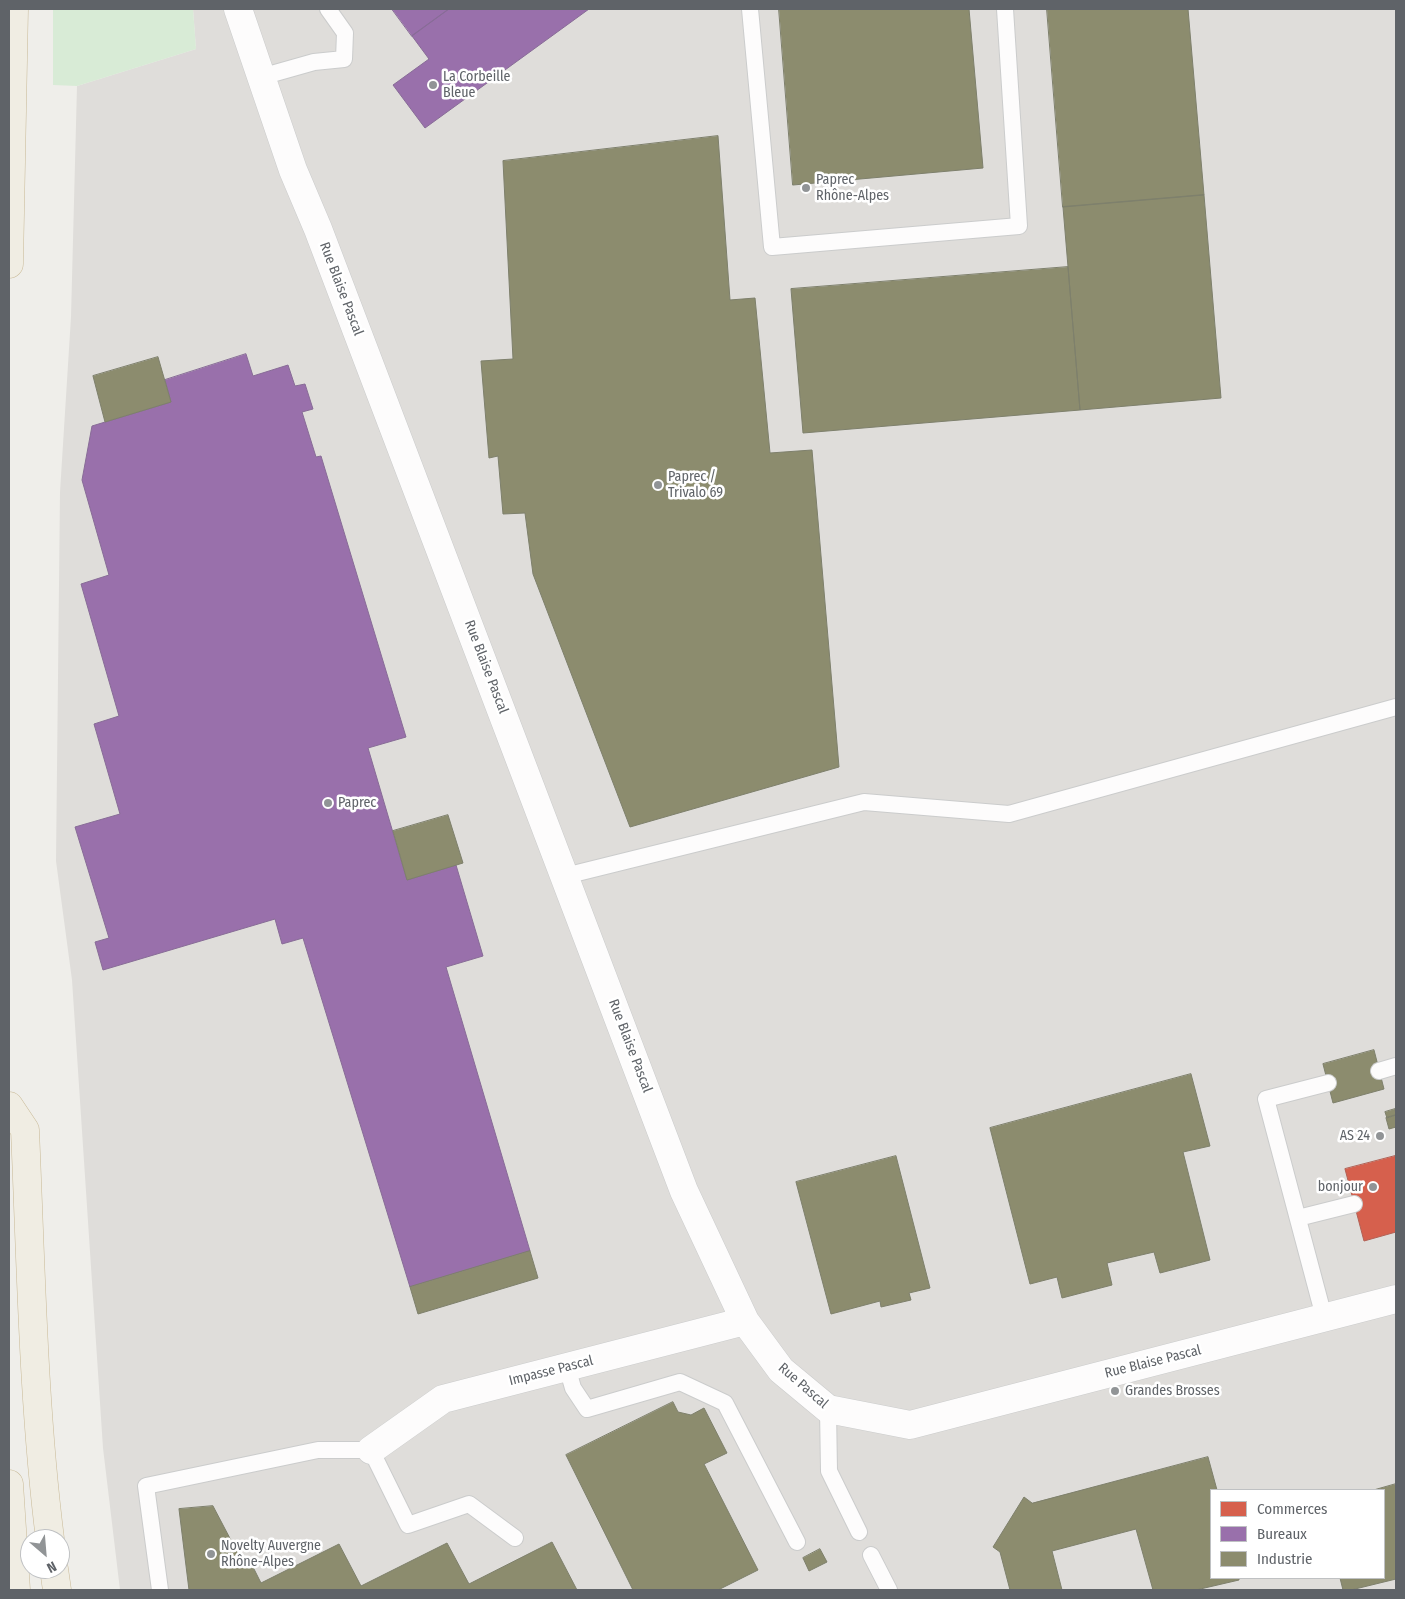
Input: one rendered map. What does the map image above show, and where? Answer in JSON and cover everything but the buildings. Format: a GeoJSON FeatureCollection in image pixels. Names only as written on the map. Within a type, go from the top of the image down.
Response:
{"type":"FeatureCollection","features":[{"type":"Feature","properties":{"kind":"highway"},"geometry":{"type":"LineString","coordinates":[[9,264],[14,9]]}},
{"type":"Feature","properties":{"kind":"highway"},"geometry":{"type":"LineString","coordinates":[[9,1106],[25,1130],[34,1330],[44,1488],[49,1529]]}},
{"type":"Feature","properties":{"kind":"highway"},"geometry":{"type":"LineString","coordinates":[[9,1484],[16,1590]]}},
{"type":"Feature","properties":{"kind":"street","name":"Rue Blaise Pascal"},"geometry":{"type":"LineString","coordinates":[[238,9],[294,170],[566,876],[684,1191],[745,1321]]}},
{"type":"Feature","properties":{"kind":"street","name":"Rue Blaise Pascal"},"geometry":{"type":"LineString","coordinates":[[910,1425],[1396,1299]]}},
{"type":"Feature","properties":{"kind":"street","name":"Impasse Pascal"},"geometry":{"type":"LineString","coordinates":[[371,1450],[443,1399],[745,1321]]}},
{"type":"Feature","properties":{"kind":"street","name":"Rue Pascal"},"geometry":{"type":"LineString","coordinates":[[745,1321],[781,1370],[828,1409],[910,1425]]}},
{"type":"Feature","properties":{"kind":"lane"},"geometry":{"type":"LineString","coordinates":[[261,77],[314,62],[344,60],[345,33],[328,9]]}},
{"type":"Feature","properties":{"kind":"lane"},"geometry":{"type":"LineString","coordinates":[[750,9],[772,247],[1019,226],[1005,9]]}},
{"type":"Feature","properties":{"kind":"lane"},"geometry":{"type":"LineString","coordinates":[[566,876],[864,802],[1009,814],[1396,707]]}},
{"type":"Feature","properties":{"kind":"lane"},"geometry":{"type":"LineString","coordinates":[[1379,1070],[1396,1066]]}},
{"type":"Feature","properties":{"kind":"lane"},"geometry":{"type":"LineString","coordinates":[[1324,1317],[1266,1099],[1328,1084]]}},
{"type":"Feature","properties":{"kind":"lane"},"geometry":{"type":"LineString","coordinates":[[1298,1218],[1354,1204]]}},
{"type":"Feature","properties":{"kind":"lane"},"geometry":{"type":"LineString","coordinates":[[567,1367],[573,1388],[587,1409],[680,1382],[725,1403],[797,1542]]}},
{"type":"Feature","properties":{"kind":"lane"},"geometry":{"type":"LineString","coordinates":[[828,1409],[829,1471],[859,1532]]}},
{"type":"Feature","properties":{"kind":"lane"},"geometry":{"type":"LineString","coordinates":[[160,1590],[146,1486],[318,1450],[371,1450],[408,1525],[469,1504],[514,1538]]}},
{"type":"Feature","properties":{"kind":"lane"},"geometry":{"type":"LineString","coordinates":[[871,1555],[889,1590]]}},
{"type":"Feature","properties":{"kind":"shaded area"},"geometry":{"type":"Polygon","coordinates":[[[193,9],[1396,9],[1396,1590],[120,1590],[103,1448],[72,980],[56,861],[60,492],[71,317],[77,86],[196,49],[193,9]]]}},
{"type":"Feature","properties":{"kind":"green space"},"geometry":{"type":"Polygon","coordinates":[[[53,9],[193,9],[196,49],[77,86],[53,85],[53,9]]]}},
{"type":"Feature","properties":{"kind":"place","name":"La Corbeille Bleue"},"geometry":{"type":"Point","coordinates":[433,85]}},
{"type":"Feature","properties":{"kind":"place","name":"Paprec Rhône-Alpes"},"geometry":{"type":"Point","coordinates":[806,188]}},
{"type":"Feature","properties":{"kind":"place","name":"Paprec / Trivalo 69"},"geometry":{"type":"Point","coordinates":[658,485]}},
{"type":"Feature","properties":{"kind":"place","name":"Paprec"},"geometry":{"type":"Point","coordinates":[328,803]}},
{"type":"Feature","properties":{"kind":"place","name":"AS 24"},"geometry":{"type":"Point","coordinates":[1380,1136]}},
{"type":"Feature","properties":{"kind":"place","name":"bonjour"},"geometry":{"type":"Point","coordinates":[1373,1187]}},
{"type":"Feature","properties":{"kind":"place","name":"Grandes Brosses"},"geometry":{"type":"Point","coordinates":[1115,1391]}},
{"type":"Feature","properties":{"kind":"place","name":"Novelty Auvergne Rhône-Alpes"},"geometry":{"type":"Point","coordinates":[211,1554]}}]}
